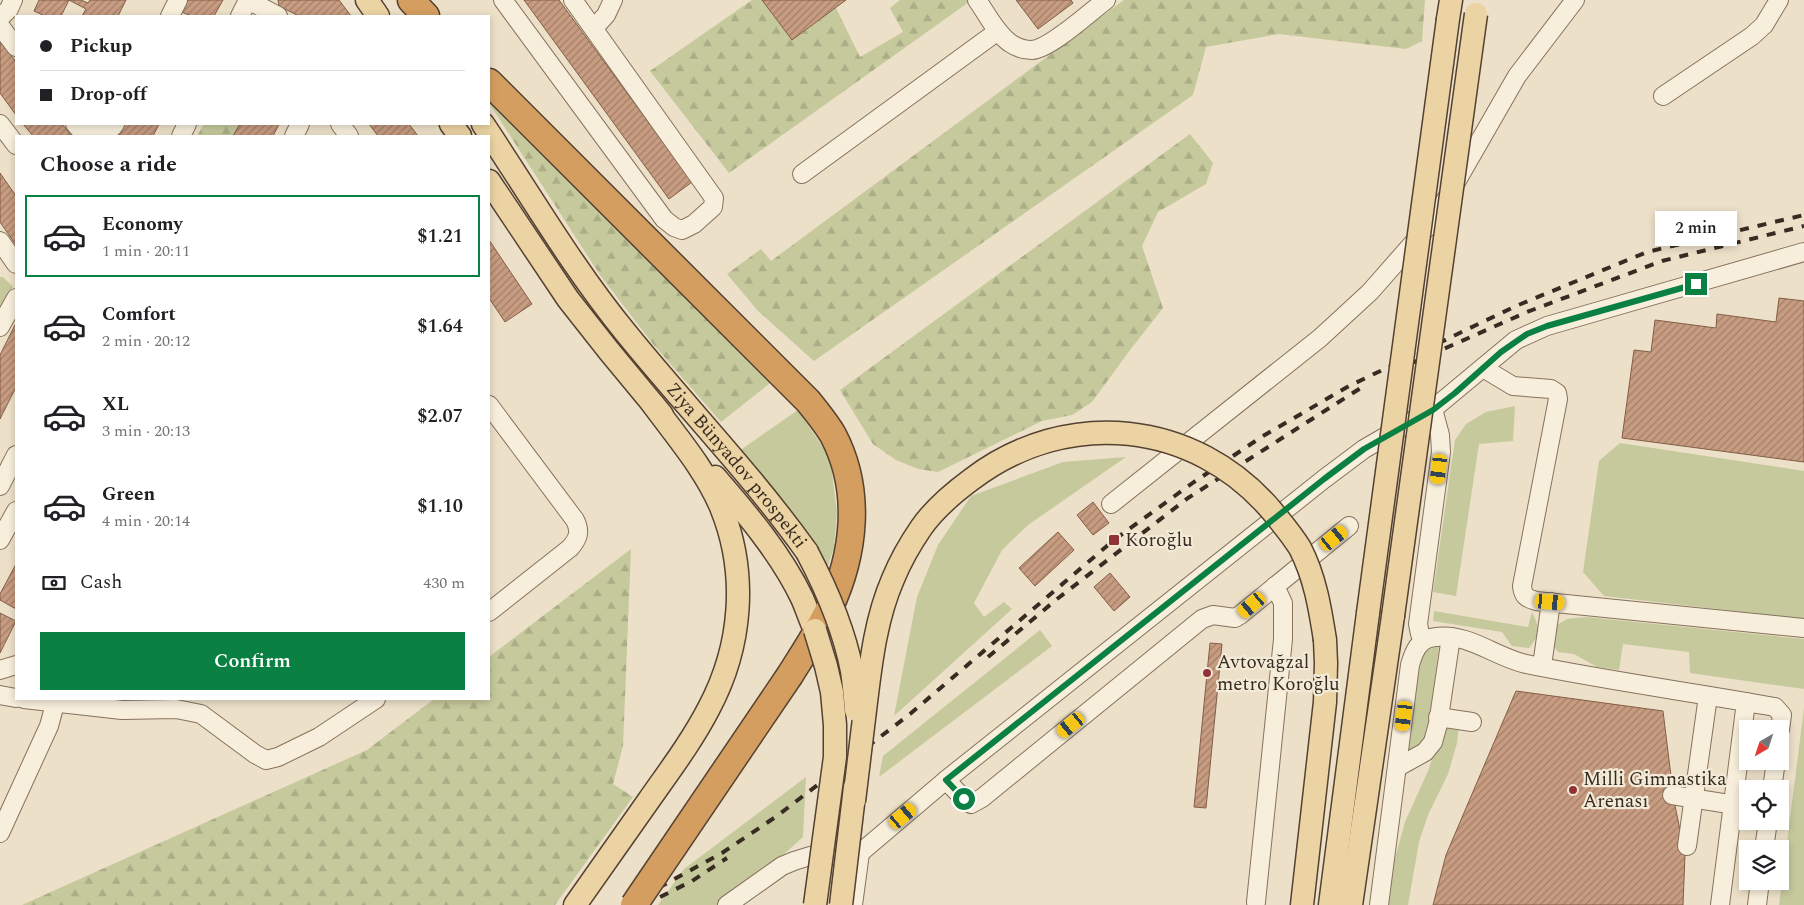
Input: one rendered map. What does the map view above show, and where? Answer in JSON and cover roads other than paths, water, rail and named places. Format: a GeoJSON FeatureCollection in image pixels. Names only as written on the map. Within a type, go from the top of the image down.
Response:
{"type":"FeatureCollection","features":[{"type":"Feature","properties":{"kind":"highway"},"geometry":{"type":"LineString","coordinates":[[411,0],[425,15]]}},
{"type":"Feature","properties":{"kind":"highway"},"geometry":{"type":"LineString","coordinates":[[490,83],[808,401],[833,436],[849,482],[852,512],[850,551],[829,610],[790,675],[634,905]]}},
{"type":"Feature","properties":{"kind":"main road"},"geometry":{"type":"LineString","coordinates":[[367,0],[377,15]]}},
{"type":"Feature","properties":{"kind":"main road"},"geometry":{"type":"LineString","coordinates":[[401,0],[411,15]]}},
{"type":"Feature","properties":{"kind":"main road"},"geometry":{"type":"LineString","coordinates":[[1352,905],[1477,7]]}},
{"type":"Feature","properties":{"kind":"main road"},"geometry":{"type":"LineString","coordinates":[[1330,905],[1450,10]]}},
{"type":"Feature","properties":{"kind":"main road","name":"Ziya Bünyadov prospekti"},"geometry":{"type":"LineString","coordinates":[[484,125],[589,286],[631,339],[762,493],[807,552],[825,588],[840,627],[852,673],[857,715],[854,801],[841,905]]}},
{"type":"Feature","properties":{"kind":"main road","name":"Ziya Bünyadov prospekti"},"geometry":{"type":"LineString","coordinates":[[490,182],[568,299],[652,404],[748,515],[785,569],[802,598],[826,666],[832,692],[835,725],[835,757],[815,905]]}},
{"type":"Feature","properties":{"kind":"main road"},"geometry":{"type":"LineString","coordinates":[[575,905],[697,731],[726,671],[734,639],[738,611],[738,585],[728,527],[721,507],[689,452],[652,404]]}},
{"type":"Feature","properties":{"kind":"main road"},"geometry":{"type":"LineString","coordinates":[[854,801],[872,656],[882,611],[892,580],[905,554],[938,508],[984,470],[1009,454],[1026,447],[1048,440],[1083,434],[1126,433],[1153,438],[1186,448],[1215,463],[1244,483],[1284,525],[1299,547],[1311,572],[1320,604],[1325,640],[1325,702],[1302,905]]}},
{"type":"Feature","properties":{"kind":"street"},"geometry":{"type":"LineString","coordinates":[[0,18],[9,9],[13,0]]}},
{"type":"Feature","properties":{"kind":"street"},"geometry":{"type":"LineString","coordinates":[[170,15],[178,0]]}},
{"type":"Feature","properties":{"kind":"street"},"geometry":{"type":"LineString","coordinates":[[240,15],[248,0],[276,15]]}},
{"type":"Feature","properties":{"kind":"street"},"geometry":{"type":"LineString","coordinates":[[503,0],[664,219],[674,228],[682,230],[694,224],[713,207],[714,198],[573,0]]}},
{"type":"Feature","properties":{"kind":"street"},"geometry":{"type":"LineString","coordinates":[[594,28],[606,15],[613,0]]}},
{"type":"Feature","properties":{"kind":"street"},"geometry":{"type":"LineString","coordinates":[[977,0],[998,31],[1010,43],[1021,49],[1033,50],[1049,44],[1106,0]]}},
{"type":"Feature","properties":{"kind":"street"},"geometry":{"type":"LineString","coordinates":[[1110,504],[1320,338],[1370,292],[1436,217],[1518,76],[1575,0]]}},
{"type":"Feature","properties":{"kind":"street"},"geometry":{"type":"LineString","coordinates":[[1663,96],[1752,36],[1764,25],[1779,0]]}},
{"type":"Feature","properties":{"kind":"street"},"geometry":{"type":"LineString","coordinates":[[0,26],[15,46]]}},
{"type":"Feature","properties":{"kind":"street"},"geometry":{"type":"LineString","coordinates":[[802,174],[998,31]]}},
{"type":"Feature","properties":{"kind":"street"},"geometry":{"type":"LineString","coordinates":[[0,124],[15,144]]}},
{"type":"Feature","properties":{"kind":"street"},"geometry":{"type":"LineString","coordinates":[[76,125],[84,134],[104,134],[115,125]]}},
{"type":"Feature","properties":{"kind":"street"},"geometry":{"type":"LineString","coordinates":[[0,241],[15,263]]}},
{"type":"Feature","properties":{"kind":"street"},"geometry":{"type":"LineString","coordinates":[[727,905],[778,869],[794,861],[810,856],[860,853],[946,780],[1336,470],[1370,446],[1433,410],[1516,340],[1547,326],[1804,252]]}},
{"type":"Feature","properties":{"kind":"street"},"geometry":{"type":"LineString","coordinates":[[0,269],[15,269]]}},
{"type":"Feature","properties":{"kind":"street"},"geometry":{"type":"LineString","coordinates":[[0,327],[15,300]]}},
{"type":"Feature","properties":{"kind":"street"},"geometry":{"type":"LineString","coordinates":[[1483,368],[1512,386],[1551,388],[1556,393],[1558,399],[1522,586],[1523,594],[1527,598],[1550,602],[1804,628]]}},
{"type":"Feature","properties":{"kind":"street"},"geometry":{"type":"LineString","coordinates":[[490,406],[579,528],[578,536],[570,548],[490,610]]}},
{"type":"Feature","properties":{"kind":"street"},"geometry":{"type":"LineString","coordinates":[[1424,640],[1420,634],[1418,624],[1441,452],[1440,435],[1433,410]]}},
{"type":"Feature","properties":{"kind":"street"},"geometry":{"type":"LineString","coordinates":[[0,486],[15,457]]}},
{"type":"Feature","properties":{"kind":"street"},"geometry":{"type":"LineString","coordinates":[[5,533],[15,513]]}},
{"type":"Feature","properties":{"kind":"street"},"geometry":{"type":"LineString","coordinates":[[946,780],[971,804],[1202,619],[1213,615],[1235,618],[1240,615],[1349,526]]}},
{"type":"Feature","properties":{"kind":"street"},"geometry":{"type":"LineString","coordinates":[[1256,902],[1283,640],[1283,604],[1275,586]]}},
{"type":"Feature","properties":{"kind":"street"},"geometry":{"type":"LineString","coordinates":[[1542,666],[1550,602]]}},
{"type":"Feature","properties":{"kind":"street"},"geometry":{"type":"LineString","coordinates":[[1379,905],[1410,665],[1414,651],[1424,640],[1434,636],[1451,636],[1478,644],[1515,661],[1775,707],[1782,715],[1781,720]]}},
{"type":"Feature","properties":{"kind":"street"},"geometry":{"type":"LineString","coordinates":[[1398,767],[1425,752],[1433,742],[1451,636]]}},
{"type":"Feature","properties":{"kind":"street"},"geometry":{"type":"LineString","coordinates":[[0,670],[15,665]]}},
{"type":"Feature","properties":{"kind":"street"},"geometry":{"type":"LineString","coordinates":[[0,695],[15,698]]}},
{"type":"Feature","properties":{"kind":"street"},"geometry":{"type":"LineString","coordinates":[[1687,846],[1708,696]]}},
{"type":"Feature","properties":{"kind":"street"},"geometry":{"type":"LineString","coordinates":[[30,700],[122,710],[176,709],[201,714],[266,760],[278,757],[319,737],[374,700]]}},
{"type":"Feature","properties":{"kind":"street"},"geometry":{"type":"LineString","coordinates":[[1742,780],[1746,702]]}},
{"type":"Feature","properties":{"kind":"street"},"geometry":{"type":"LineString","coordinates":[[0,833],[49,726],[55,704]]}},
{"type":"Feature","properties":{"kind":"street"},"geometry":{"type":"LineString","coordinates":[[1438,717],[1472,722]]}},
{"type":"Feature","properties":{"kind":"street"},"geometry":{"type":"LineString","coordinates":[[1672,795],[1739,806]]}},
{"type":"Feature","properties":{"kind":"street"},"geometry":{"type":"LineString","coordinates":[[1720,905],[1739,811]]}},
{"type":"Feature","properties":{"kind":"street"},"geometry":{"type":"LineString","coordinates":[[853,905],[860,853]]}},
{"type":"Feature","properties":{"kind":"street"},"geometry":{"type":"LineString","coordinates":[[1757,905],[1759,890]]}},
{"type":"Feature","properties":{"kind":"railway"},"geometry":{"type":"LineString","coordinates":[[627,905],[722,853],[777,816],[910,714],[1114,540],[1194,482],[1263,436],[1349,386],[1516,306],[1647,252],[1804,215]]}},
{"type":"Feature","properties":{"kind":"railway"},"geometry":{"type":"LineString","coordinates":[[1412,363],[1527,312],[1662,261],[1804,226]]}},
{"type":"Feature","properties":{"kind":"railway"},"geometry":{"type":"LineString","coordinates":[[988,657],[1057,599],[1188,498],[1367,384]]}},
{"type":"Feature","properties":{"kind":"railway"},"geometry":{"type":"LineString","coordinates":[[644,905],[692,881],[727,858]]}},
{"type":"Feature","properties":{"kind":"place","name":"Koroğlu"},"geometry":{"type":"Point","coordinates":[1114,540]}},
{"type":"Feature","properties":{"kind":"place","name":"Avtovağzal metro Koroğlu"},"geometry":{"type":"Point","coordinates":[1207,673]}},
{"type":"Feature","properties":{"kind":"place","name":"Milli Gimnastika Arenası"},"geometry":{"type":"Point","coordinates":[1573,790]}}]}
